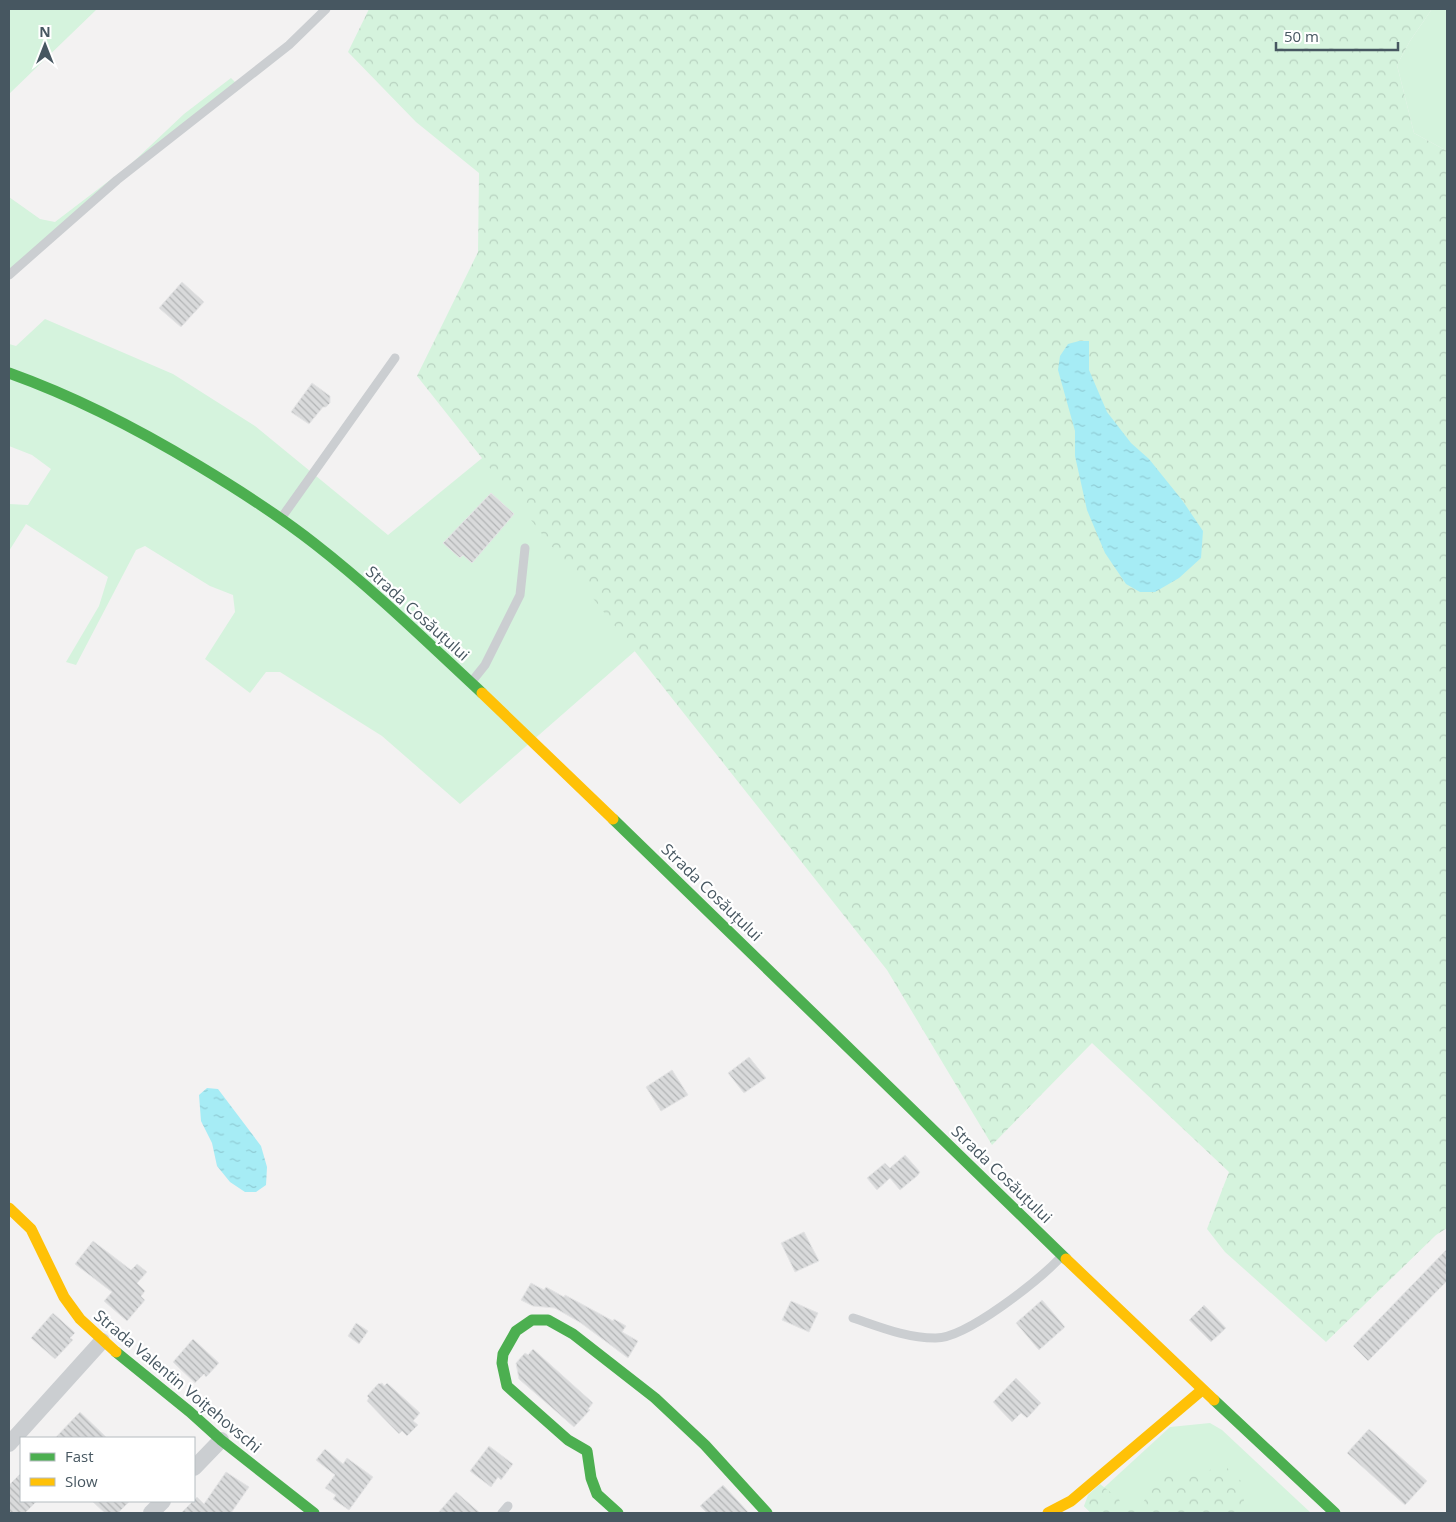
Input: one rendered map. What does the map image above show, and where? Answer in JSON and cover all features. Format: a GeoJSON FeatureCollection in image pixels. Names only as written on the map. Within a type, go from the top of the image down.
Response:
{"type":"FeatureCollection","features":[{"type":"Feature","properties":{"kind":"main road","name":"Strada Cosăuțului"},"geometry":{"type":"LineString","coordinates":[[9,373],[56,391],[145,434],[228,484],[280,519],[358,579],[549,757],[1202,1390],[1335,1513]]}},
{"type":"Feature","properties":{"kind":"main road","name":"Strada Valentin Voițehovschi"},"geometry":{"type":"LineString","coordinates":[[9,1208],[31,1229],[64,1297],[80,1319],[102,1341],[190,1412],[221,1440],[314,1513]]}},
{"type":"Feature","properties":{"kind":"main road"},"geometry":{"type":"LineString","coordinates":[[618,1513],[597,1494],[591,1478],[590,1456],[586,1451],[568,1440],[507,1386],[502,1363],[503,1354],[516,1331],[532,1320],[548,1320],[573,1334],[655,1398],[705,1445],[767,1513]]}},
{"type":"Feature","properties":{"kind":"main road"},"geometry":{"type":"LineString","coordinates":[[1048,1513],[1071,1501],[1202,1390]]}},
{"type":"Feature","properties":{"kind":"street"},"geometry":{"type":"LineString","coordinates":[[9,1444],[102,1341]]}},
{"type":"Feature","properties":{"kind":"street"},"geometry":{"type":"LineString","coordinates":[[195,1467],[221,1440]]}},
{"type":"Feature","properties":{"kind":"street"},"geometry":{"type":"LineString","coordinates":[[151,1513],[162,1502]]}},
{"type":"Feature","properties":{"kind":"lane"},"geometry":{"type":"LineString","coordinates":[[9,275],[117,180],[289,45],[326,9]]}},
{"type":"Feature","properties":{"kind":"lane"},"geometry":{"type":"LineString","coordinates":[[280,519],[395,358]]}},
{"type":"Feature","properties":{"kind":"lane"},"geometry":{"type":"LineString","coordinates":[[470,683],[485,665],[520,595],[525,548]]}},
{"type":"Feature","properties":{"kind":"lane"},"geometry":{"type":"LineString","coordinates":[[853,1318],[898,1334],[936,1339],[968,1329],[1017,1295],[1063,1255]]}},
{"type":"Feature","properties":{"kind":"green space"},"geometry":{"type":"Polygon","coordinates":[[[9,9],[97,9],[9,94],[9,9]]]}},
{"type":"Feature","properties":{"kind":"green space"},"geometry":{"type":"Polygon","coordinates":[[[369,9],[1432,9],[1410,41],[1397,65],[1414,133],[1447,151],[1447,1228],[1436,1235],[1326,1342],[1225,1252],[1207,1229],[1229,1172],[1092,1043],[992,1145],[887,970],[417,376],[478,252],[479,173],[416,122],[348,52],[369,9]]]}},
{"type":"Feature","properties":{"kind":"green space"},"geometry":{"type":"Polygon","coordinates":[[[1432,9],[1447,9],[1447,151],[1414,133],[1397,65],[1410,41],[1432,9]]]}},
{"type":"Feature","properties":{"kind":"green space"},"geometry":{"type":"Polygon","coordinates":[[[231,78],[241,88],[168,140],[9,280],[9,197],[40,219],[55,222],[131,164],[184,114],[231,78]]]}},
{"type":"Feature","properties":{"kind":"green space"},"geometry":{"type":"Polygon","coordinates":[[[45,319],[173,374],[255,426],[388,535],[503,441],[635,651],[460,804],[382,736],[280,672],[266,672],[250,693],[205,659],[235,612],[233,595],[210,586],[145,546],[136,550],[76,665],[66,662],[99,606],[108,577],[26,524],[9,551],[9,504],[28,505],[51,469],[32,455],[9,446],[9,344],[16,346],[45,319]]]}},
{"type":"Feature","properties":{"kind":"green space"},"geometry":{"type":"Polygon","coordinates":[[[1210,1423],[1222,1430],[1311,1513],[1091,1513],[1084,1506],[1170,1427],[1210,1423]]]}},
{"type":"Feature","properties":{"kind":"green space"},"geometry":{"type":"Polygon","coordinates":[[[1224,1465],[1243,1483],[1244,1503],[1241,1513],[1091,1513],[1084,1506],[1088,1495],[1100,1484],[1119,1499],[1121,1505],[1128,1510],[1139,1508],[1164,1472],[1184,1479],[1224,1465]]]}},
{"type":"Feature","properties":{"kind":"water"},"geometry":{"type":"Polygon","coordinates":[[[1089,341],[1089,370],[1107,412],[1131,443],[1149,459],[1182,500],[1203,531],[1201,558],[1179,578],[1155,592],[1140,592],[1126,584],[1105,553],[1087,510],[1075,456],[1075,431],[1058,370],[1060,356],[1068,344],[1089,341]]]}},
{"type":"Feature","properties":{"kind":"water"},"geometry":{"type":"Polygon","coordinates":[[[207,1088],[218,1089],[261,1146],[267,1167],[266,1185],[256,1192],[245,1192],[230,1182],[217,1166],[212,1143],[201,1121],[199,1095],[207,1088]]]}},
{"type":"Feature","properties":{"kind":"building"},"geometry":{"type":"Polygon","coordinates":[[[182,282],[204,302],[181,327],[159,308],[182,282]]]}},
{"type":"Feature","properties":{"kind":"building"},"geometry":{"type":"Polygon","coordinates":[[[312,383],[330,396],[330,403],[323,407],[309,424],[291,412],[312,383]]]}},
{"type":"Feature","properties":{"kind":"building"},"geometry":{"type":"Polygon","coordinates":[[[491,493],[514,514],[472,563],[463,555],[460,558],[443,543],[491,493]]]}},
{"type":"Feature","properties":{"kind":"building"},"geometry":{"type":"Polygon","coordinates":[[[749,1057],[766,1078],[744,1093],[728,1073],[749,1057]]]}},
{"type":"Feature","properties":{"kind":"building"},"geometry":{"type":"Polygon","coordinates":[[[672,1070],[688,1095],[661,1111],[646,1087],[672,1070]]]}},
{"type":"Feature","properties":{"kind":"building"},"geometry":{"type":"Polygon","coordinates":[[[905,1155],[920,1172],[917,1176],[900,1190],[890,1178],[877,1190],[867,1178],[885,1163],[890,1168],[905,1155]]]}},
{"type":"Feature","properties":{"kind":"building"},"geometry":{"type":"Polygon","coordinates":[[[804,1232],[819,1261],[795,1272],[781,1243],[804,1232]]]}},
{"type":"Feature","properties":{"kind":"building"},"geometry":{"type":"Polygon","coordinates":[[[93,1241],[131,1270],[137,1264],[147,1272],[137,1283],[145,1291],[141,1296],[145,1300],[127,1321],[104,1301],[112,1292],[75,1264],[93,1241]]]}},
{"type":"Feature","properties":{"kind":"building"},"geometry":{"type":"Polygon","coordinates":[[[1447,1249],[1447,1281],[1368,1361],[1353,1346],[1447,1249]]]}},
{"type":"Feature","properties":{"kind":"building"},"geometry":{"type":"Polygon","coordinates":[[[531,1283],[544,1290],[546,1287],[564,1297],[565,1295],[626,1326],[622,1332],[638,1341],[628,1358],[581,1323],[555,1308],[533,1306],[521,1300],[531,1283]]]}},
{"type":"Feature","properties":{"kind":"building"},"geometry":{"type":"Polygon","coordinates":[[[1042,1300],[1065,1327],[1039,1350],[1016,1323],[1042,1300]]]}},
{"type":"Feature","properties":{"kind":"building"},"geometry":{"type":"Polygon","coordinates":[[[791,1301],[818,1313],[809,1332],[782,1320],[791,1301]]]}},
{"type":"Feature","properties":{"kind":"building"},"geometry":{"type":"Polygon","coordinates":[[[1204,1305],[1226,1328],[1211,1342],[1189,1320],[1204,1305]]]}},
{"type":"Feature","properties":{"kind":"building"},"geometry":{"type":"Polygon","coordinates":[[[53,1313],[75,1333],[70,1338],[73,1340],[55,1359],[31,1338],[53,1313]]]}},
{"type":"Feature","properties":{"kind":"building"},"geometry":{"type":"Polygon","coordinates":[[[356,1323],[368,1331],[359,1344],[348,1336],[356,1323]]]}},
{"type":"Feature","properties":{"kind":"building"},"geometry":{"type":"Polygon","coordinates":[[[193,1339],[219,1363],[206,1377],[204,1374],[195,1383],[173,1362],[193,1339]]]}},
{"type":"Feature","properties":{"kind":"building"},"geometry":{"type":"Polygon","coordinates":[[[533,1349],[593,1403],[588,1409],[590,1410],[574,1427],[519,1379],[516,1363],[525,1353],[528,1355],[533,1349]]]}},
{"type":"Feature","properties":{"kind":"building"},"geometry":{"type":"Polygon","coordinates":[[[1016,1378],[1041,1403],[1027,1418],[1021,1413],[1012,1422],[993,1402],[1016,1378]]]}},
{"type":"Feature","properties":{"kind":"building"},"geometry":{"type":"Polygon","coordinates":[[[379,1383],[382,1383],[384,1386],[387,1383],[420,1413],[413,1421],[418,1425],[407,1436],[402,1431],[399,1434],[367,1401],[369,1398],[367,1396],[379,1383]]]}},
{"type":"Feature","properties":{"kind":"building"},"geometry":{"type":"Polygon","coordinates":[[[80,1412],[106,1437],[56,1437],[80,1412]]]}},
{"type":"Feature","properties":{"kind":"building"},"geometry":{"type":"Polygon","coordinates":[[[1369,1429],[1427,1481],[1405,1505],[1347,1453],[1369,1429]]]}},
{"type":"Feature","properties":{"kind":"building"},"geometry":{"type":"Polygon","coordinates":[[[489,1446],[513,1464],[501,1480],[498,1477],[491,1487],[470,1471],[489,1446]]]}},
{"type":"Feature","properties":{"kind":"building"},"geometry":{"type":"Polygon","coordinates":[[[325,1449],[343,1464],[347,1458],[373,1477],[349,1510],[333,1499],[336,1495],[325,1488],[335,1475],[316,1460],[325,1449]]]}},
{"type":"Feature","properties":{"kind":"building"},"geometry":{"type":"Polygon","coordinates":[[[226,1472],[249,1487],[231,1513],[181,1513],[192,1502],[195,1502],[197,1497],[204,1504],[226,1472]]]}},
{"type":"Feature","properties":{"kind":"building"},"geometry":{"type":"Polygon","coordinates":[[[20,1474],[20,1502],[36,1502],[25,1513],[9,1513],[9,1485],[20,1474]]]}},
{"type":"Feature","properties":{"kind":"building"},"geometry":{"type":"Polygon","coordinates":[[[723,1485],[749,1513],[707,1513],[700,1506],[723,1485]]]}},
{"type":"Feature","properties":{"kind":"building"},"geometry":{"type":"Polygon","coordinates":[[[456,1492],[480,1513],[438,1513],[456,1492]]]}},
{"type":"Feature","properties":{"kind":"building"},"geometry":{"type":"Polygon","coordinates":[[[93,1502],[129,1502],[118,1513],[105,1513],[93,1502]]]}},
{"type":"Feature","properties":{"kind":"traffic: fast"},"geometry":{"type":"LineString","coordinates":[[9,373],[58,392],[153,439],[273,513],[315,544],[358,580],[482,693]]}},
{"type":"Feature","properties":{"kind":"traffic: fast"},"geometry":{"type":"LineString","coordinates":[[613,819],[1066,1259]]}},
{"type":"Feature","properties":{"kind":"traffic: fast"},"geometry":{"type":"LineString","coordinates":[[618,1513],[597,1494],[591,1478],[587,1451],[568,1440],[507,1386],[502,1363],[503,1354],[516,1331],[532,1320],[548,1320],[573,1334],[655,1398],[705,1445],[767,1513]]}},
{"type":"Feature","properties":{"kind":"traffic: fast"},"geometry":{"type":"LineString","coordinates":[[116,1352],[190,1412],[221,1440],[314,1513]]}},
{"type":"Feature","properties":{"kind":"traffic: fast"},"geometry":{"type":"LineString","coordinates":[[1214,1400],[1335,1513]]}},
{"type":"Feature","properties":{"kind":"traffic: slow"},"geometry":{"type":"LineString","coordinates":[[482,693],[613,819]]}},
{"type":"Feature","properties":{"kind":"traffic: slow"},"geometry":{"type":"LineString","coordinates":[[9,1208],[31,1229],[64,1297],[80,1319],[116,1352]]}},
{"type":"Feature","properties":{"kind":"traffic: slow"},"geometry":{"type":"LineString","coordinates":[[1066,1259],[1214,1400]]}},
{"type":"Feature","properties":{"kind":"traffic: slow"},"geometry":{"type":"LineString","coordinates":[[1048,1513],[1071,1501],[1202,1390]]}}]}
